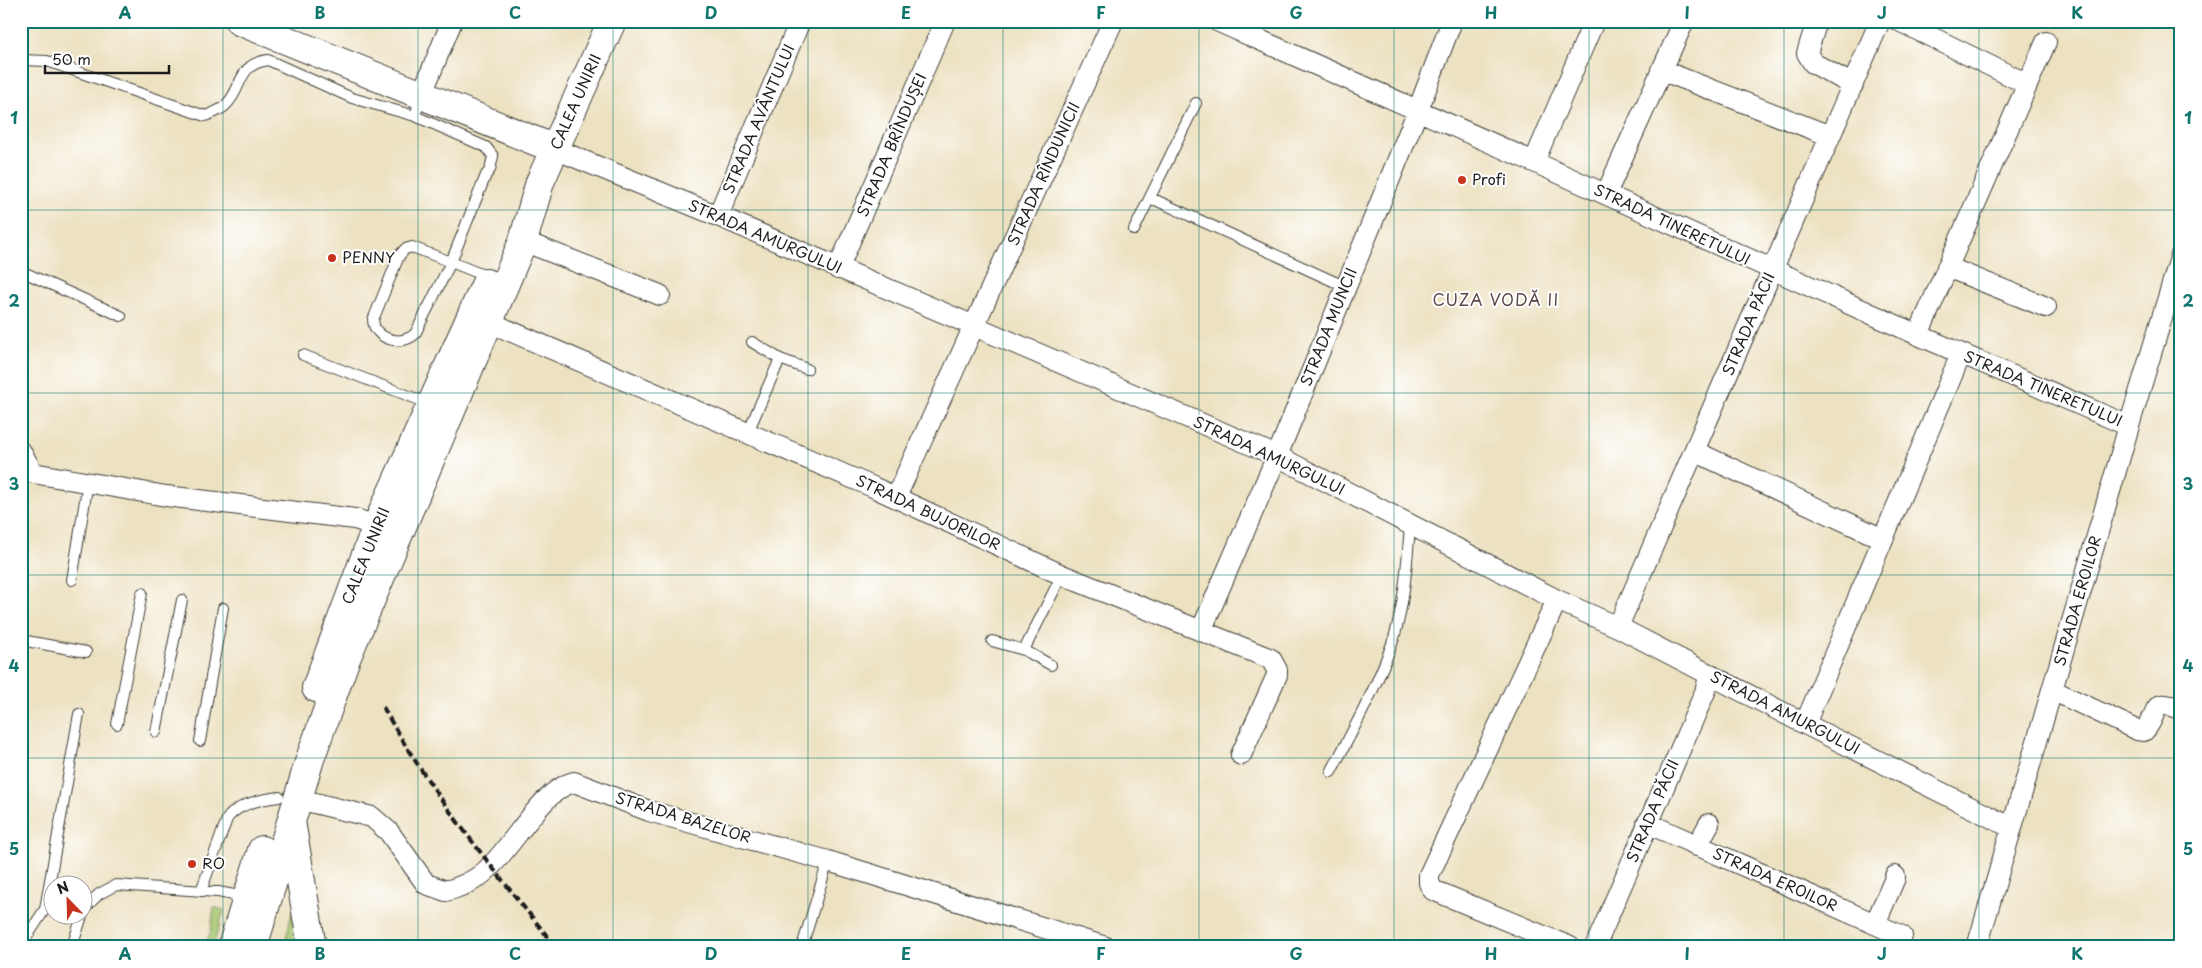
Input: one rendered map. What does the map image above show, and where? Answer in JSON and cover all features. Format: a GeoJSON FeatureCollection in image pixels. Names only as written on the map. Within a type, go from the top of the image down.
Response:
{"type":"FeatureCollection","features":[{"type":"Feature","properties":{"kind":"main road"},"geometry":{"type":"LineString","coordinates":[[239,21],[275,28],[418,106],[555,149]]}},
{"type":"Feature","properties":{"kind":"main road","name":"CALEA UNIRII"},"geometry":{"type":"LineString","coordinates":[[253,947],[326,658],[489,322],[522,241],[540,182],[612,21]]}},
{"type":"Feature","properties":{"kind":"main road","name":"CALEA UNIRII"},"geometry":{"type":"LineString","coordinates":[[388,529],[431,404],[512,225],[540,182]]}},
{"type":"Feature","properties":{"kind":"main road"},"geometry":{"type":"LineString","coordinates":[[289,806],[312,947]]}},
{"type":"Feature","properties":{"kind":"main road","name":"CALEA UNIRII"},"geometry":{"type":"LineString","coordinates":[[232,947],[248,897],[289,806]]}},
{"type":"Feature","properties":{"kind":"street"},"geometry":{"type":"LineString","coordinates":[[418,106],[452,21]]}},
{"type":"Feature","properties":{"kind":"street","name":"STRADA AVÂNTULUI"},"geometry":{"type":"LineString","coordinates":[[718,216],[800,21]]}},
{"type":"Feature","properties":{"kind":"street","name":"STRADA BRÎNDUȘEI"},"geometry":{"type":"LineString","coordinates":[[838,269],[946,21]]}},
{"type":"Feature","properties":{"kind":"street","name":"STRADA RÎNDUNICII"},"geometry":{"type":"LineString","coordinates":[[975,327],[1113,21]]}},
{"type":"Feature","properties":{"kind":"street","name":"STRADA TINERETULUI"},"geometry":{"type":"LineString","coordinates":[[1217,21],[1918,335],[2129,426]]}},
{"type":"Feature","properties":{"kind":"street","name":"STRADA MUNCII"},"geometry":{"type":"LineString","coordinates":[[1200,631],[1277,456],[1418,110],[1452,21]]}},
{"type":"Feature","properties":{"kind":"street"},"geometry":{"type":"LineString","coordinates":[[1534,162],[1594,21]]}},
{"type":"Feature","properties":{"kind":"street"},"geometry":{"type":"LineString","coordinates":[[1817,21],[1807,53],[1813,63],[1853,85]]}},
{"type":"Feature","properties":{"kind":"street","name":"STRADA PĂCII"},"geometry":{"type":"LineString","coordinates":[[1618,628],[1880,21]]}},
{"type":"Feature","properties":{"kind":"street"},"geometry":{"type":"LineString","coordinates":[[1898,21],[2027,84]]}},
{"type":"Feature","properties":{"kind":"street"},"geometry":{"type":"LineString","coordinates":[[1606,194],[1682,22]]}},
{"type":"Feature","properties":{"kind":"street"},"geometry":{"type":"LineString","coordinates":[[1918,335],[2046,42]]}},
{"type":"Feature","properties":{"kind":"street"},"geometry":{"type":"LineString","coordinates":[[1662,70],[1830,136]]}},
{"type":"Feature","properties":{"kind":"street","name":"STRADA AMURGULUI"},"geometry":{"type":"LineString","coordinates":[[555,149],[718,216],[1277,456],[1557,600],[1710,674],[2012,828]]}},
{"type":"Feature","properties":{"kind":"street"},"geometry":{"type":"LineString","coordinates":[[522,241],[660,295]]}},
{"type":"Feature","properties":{"kind":"street","name":"STRADA EROILOR"},"geometry":{"type":"LineString","coordinates":[[1977,947],[2129,426],[2181,255]]}},
{"type":"Feature","properties":{"kind":"street"},"geometry":{"type":"LineString","coordinates":[[1947,267],[2046,307]]}},
{"type":"Feature","properties":{"kind":"street","name":"STRADA BUJORILOR"},"geometry":{"type":"LineString","coordinates":[[489,322],[896,497],[1062,575],[1271,659],[1277,670],[1277,675],[1241,755]]}},
{"type":"Feature","properties":{"kind":"street"},"geometry":{"type":"LineString","coordinates":[[896,497],[975,327]]}},
{"type":"Feature","properties":{"kind":"street"},"geometry":{"type":"LineString","coordinates":[[1805,724],[1961,354]]}},
{"type":"Feature","properties":{"kind":"street"},"geometry":{"type":"LineString","coordinates":[[1694,451],[1884,538]]}},
{"type":"Feature","properties":{"kind":"street"},"geometry":{"type":"LineString","coordinates":[[21,452],[27,473],[166,496],[355,519],[388,529]]}},
{"type":"Feature","properties":{"kind":"street"},"geometry":{"type":"LineString","coordinates":[[1557,600],[1429,875],[1429,883],[1433,890],[1570,947]]}},
{"type":"Feature","properties":{"kind":"street","name":"STRADA PĂCII"},"geometry":{"type":"LineString","coordinates":[[1595,947],[1705,692],[1710,674]]}},
{"type":"Feature","properties":{"kind":"street"},"geometry":{"type":"LineString","coordinates":[[2052,690],[2137,730],[2144,731],[2148,727],[2156,708],[2161,704],[2168,704],[2181,710]]}},
{"type":"Feature","properties":{"kind":"street","name":"STRADA BAZELOR"},"geometry":{"type":"LineString","coordinates":[[289,806],[372,817],[389,832],[426,884],[446,892],[462,886],[479,876],[550,795],[564,785],[574,782],[649,811],[828,861],[1099,946]]}},
{"type":"Feature","properties":{"kind":"street","name":"STRADA EROILOR"},"geometry":{"type":"LineString","coordinates":[[1647,823],[1902,936]]}},
{"type":"Feature","properties":{"kind":"street"},"geometry":{"type":"LineString","coordinates":[[1697,846],[1709,824]]}},
{"type":"Feature","properties":{"kind":"street"},"geometry":{"type":"LineString","coordinates":[[1875,924],[1895,878],[1894,876]]}},
{"type":"Feature","properties":{"kind":"lane"},"geometry":{"type":"LineString","coordinates":[[21,60],[47,61],[205,116],[217,112],[228,104],[244,72],[253,64],[268,60],[352,98],[418,106],[486,147],[493,156],[490,170],[486,175],[451,262],[415,334],[408,340],[399,342],[377,332],[373,327],[373,320],[400,256],[405,249],[412,247],[451,262],[488,277]]}},
{"type":"Feature","properties":{"kind":"lane"},"geometry":{"type":"LineString","coordinates":[[1134,230],[1196,103]]}},
{"type":"Feature","properties":{"kind":"lane"},"geometry":{"type":"LineString","coordinates":[[1151,198],[1346,287]]}},
{"type":"Feature","properties":{"kind":"lane"},"geometry":{"type":"LineString","coordinates":[[21,271],[122,316]]}},
{"type":"Feature","properties":{"kind":"lane"},"geometry":{"type":"LineString","coordinates":[[752,342],[780,359],[807,369]]}},
{"type":"Feature","properties":{"kind":"lane"},"geometry":{"type":"LineString","coordinates":[[303,355],[431,404]]}},
{"type":"Feature","properties":{"kind":"lane"},"geometry":{"type":"LineString","coordinates":[[747,434],[780,359]]}},
{"type":"Feature","properties":{"kind":"lane"},"geometry":{"type":"LineString","coordinates":[[72,580],[88,482]]}},
{"type":"Feature","properties":{"kind":"lane"},"geometry":{"type":"LineString","coordinates":[[1331,772],[1373,692],[1394,636],[1404,590],[1410,525]]}},
{"type":"Feature","properties":{"kind":"lane"},"geometry":{"type":"LineString","coordinates":[[1024,650],[1062,575]]}},
{"type":"Feature","properties":{"kind":"lane"},"geometry":{"type":"LineString","coordinates":[[117,724],[142,593]]}},
{"type":"Feature","properties":{"kind":"lane"},"geometry":{"type":"LineString","coordinates":[[156,732],[182,600]]}},
{"type":"Feature","properties":{"kind":"lane"},"geometry":{"type":"LineString","coordinates":[[200,741],[223,608]]}},
{"type":"Feature","properties":{"kind":"lane"},"geometry":{"type":"LineString","coordinates":[[21,640],[86,652]]}},
{"type":"Feature","properties":{"kind":"lane"},"geometry":{"type":"LineString","coordinates":[[992,641],[1024,650],[1051,665]]}},
{"type":"Feature","properties":{"kind":"lane"},"geometry":{"type":"LineString","coordinates":[[21,946],[45,909],[79,714]]}},
{"type":"Feature","properties":{"kind":"lane"},"geometry":{"type":"LineString","coordinates":[[201,890],[227,819],[231,813],[262,800],[289,806]]}},
{"type":"Feature","properties":{"kind":"lane"},"geometry":{"type":"LineString","coordinates":[[802,947],[828,861]]}},
{"type":"Feature","properties":{"kind":"lane"},"geometry":{"type":"LineString","coordinates":[[92,901],[99,894],[116,885],[201,890],[248,897]]}},
{"type":"Feature","properties":{"kind":"lane"},"geometry":{"type":"LineString","coordinates":[[72,947],[79,926]]}},
{"type":"Feature","properties":{"kind":"green space"},"geometry":{"type":"Polygon","coordinates":[[[214,907],[224,910],[213,947],[205,947],[211,930],[214,907]]]}},
{"type":"Feature","properties":{"kind":"green space"},"geometry":{"type":"Polygon","coordinates":[[[292,912],[300,947],[284,947],[292,912]]]}},
{"type":"Feature","properties":{"kind":"railway"},"geometry":{"type":"LineString","coordinates":[[383,707],[442,801],[556,947]]}},
{"type":"Feature","properties":{"kind":"place","name":"Profi"},"geometry":{"type":"Point","coordinates":[1462,180]}},
{"type":"Feature","properties":{"kind":"place","name":"PENNY"},"geometry":{"type":"Point","coordinates":[332,258]}},
{"type":"Feature","properties":{"kind":"place","name":"RO"},"geometry":{"type":"Point","coordinates":[192,864]}},
{"type":"Feature","properties":{"kind":"district","name":"CUZA VODĂ II"},"geometry":{"type":"Point","coordinates":[1496,300]}}]}
